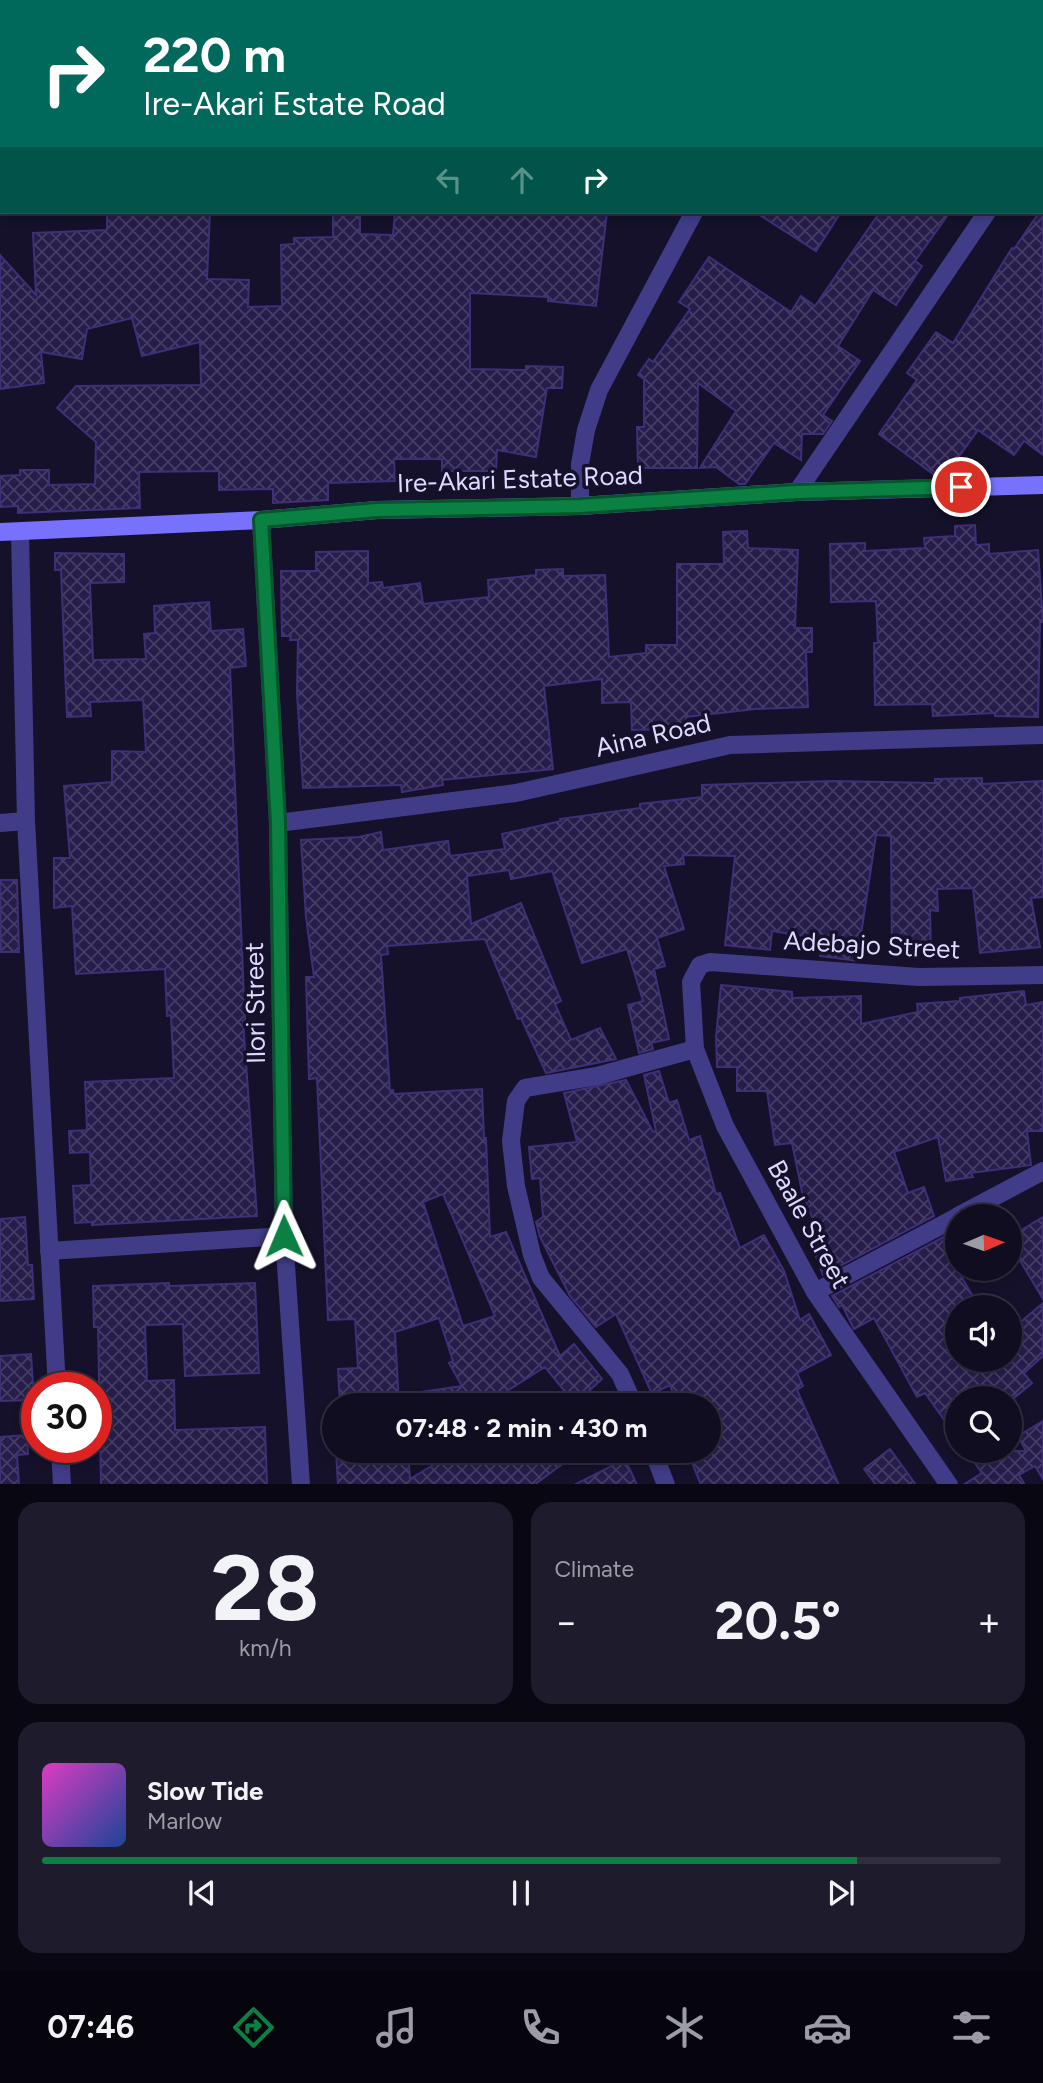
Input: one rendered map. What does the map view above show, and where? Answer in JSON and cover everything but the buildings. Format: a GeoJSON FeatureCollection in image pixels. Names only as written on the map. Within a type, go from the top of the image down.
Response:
{"type":"FeatureCollection","features":[{"type":"Feature","properties":{"kind":"street"},"geometry":{"type":"LineString","coordinates":[[580,506],[580,464],[586,429],[599,390],[693,214]]}},
{"type":"Feature","properties":{"kind":"street"},"geometry":{"type":"LineString","coordinates":[[797,492],[986,214]]}},
{"type":"Feature","properties":{"kind":"street","name":"Ire-Akari Estate Road"},"geometry":{"type":"LineString","coordinates":[[0,532],[261,520],[377,510],[580,506],[797,492],[1043,485]]}},
{"type":"Feature","properties":{"kind":"street","name":"Ilori Street"},"geometry":{"type":"LineString","coordinates":[[261,520],[278,823],[284,1236],[301,1484]]}},
{"type":"Feature","properties":{"kind":"street"},"geometry":{"type":"LineString","coordinates":[[20,532],[26,821],[56,1372]]}},
{"type":"Feature","properties":{"kind":"street","name":"Aina Road"},"geometry":{"type":"LineString","coordinates":[[278,823],[516,793],[730,745],[1043,734]]}},
{"type":"Feature","properties":{"kind":"street"},"geometry":{"type":"LineString","coordinates":[[0,823],[26,821]]}},
{"type":"Feature","properties":{"kind":"street","name":"Adebajo Street"},"geometry":{"type":"LineString","coordinates":[[700,965],[710,962],[919,977],[1043,975]]}},
{"type":"Feature","properties":{"kind":"street","name":"Baale Street"},"geometry":{"type":"LineString","coordinates":[[700,965],[691,982],[695,1049],[724,1126],[815,1292],[948,1484]]}},
{"type":"Feature","properties":{"kind":"street"},"geometry":{"type":"LineString","coordinates":[[629,1393],[620,1374],[541,1278],[532,1255],[516,1186],[511,1140],[516,1101],[525,1088],[597,1076],[695,1049]]}},
{"type":"Feature","properties":{"kind":"street"},"geometry":{"type":"LineString","coordinates":[[982,1204],[1043,1171]]}},
{"type":"Feature","properties":{"kind":"street"},"geometry":{"type":"LineString","coordinates":[[815,1292],[945,1224]]}},
{"type":"Feature","properties":{"kind":"street"},"geometry":{"type":"LineString","coordinates":[[49,1251],[284,1236]]}},
{"type":"Feature","properties":{"kind":"street"},"geometry":{"type":"LineString","coordinates":[[61,1463],[62,1484]]}},
{"type":"Feature","properties":{"kind":"street"},"geometry":{"type":"LineString","coordinates":[[658,1463],[666,1484]]}},
{"type":"Feature","properties":{"kind":"route"},"geometry":{"type":"LineString","coordinates":[[284,1236],[278,823],[261,520],[377,510],[580,506],[797,492],[961,487]]}}]}
